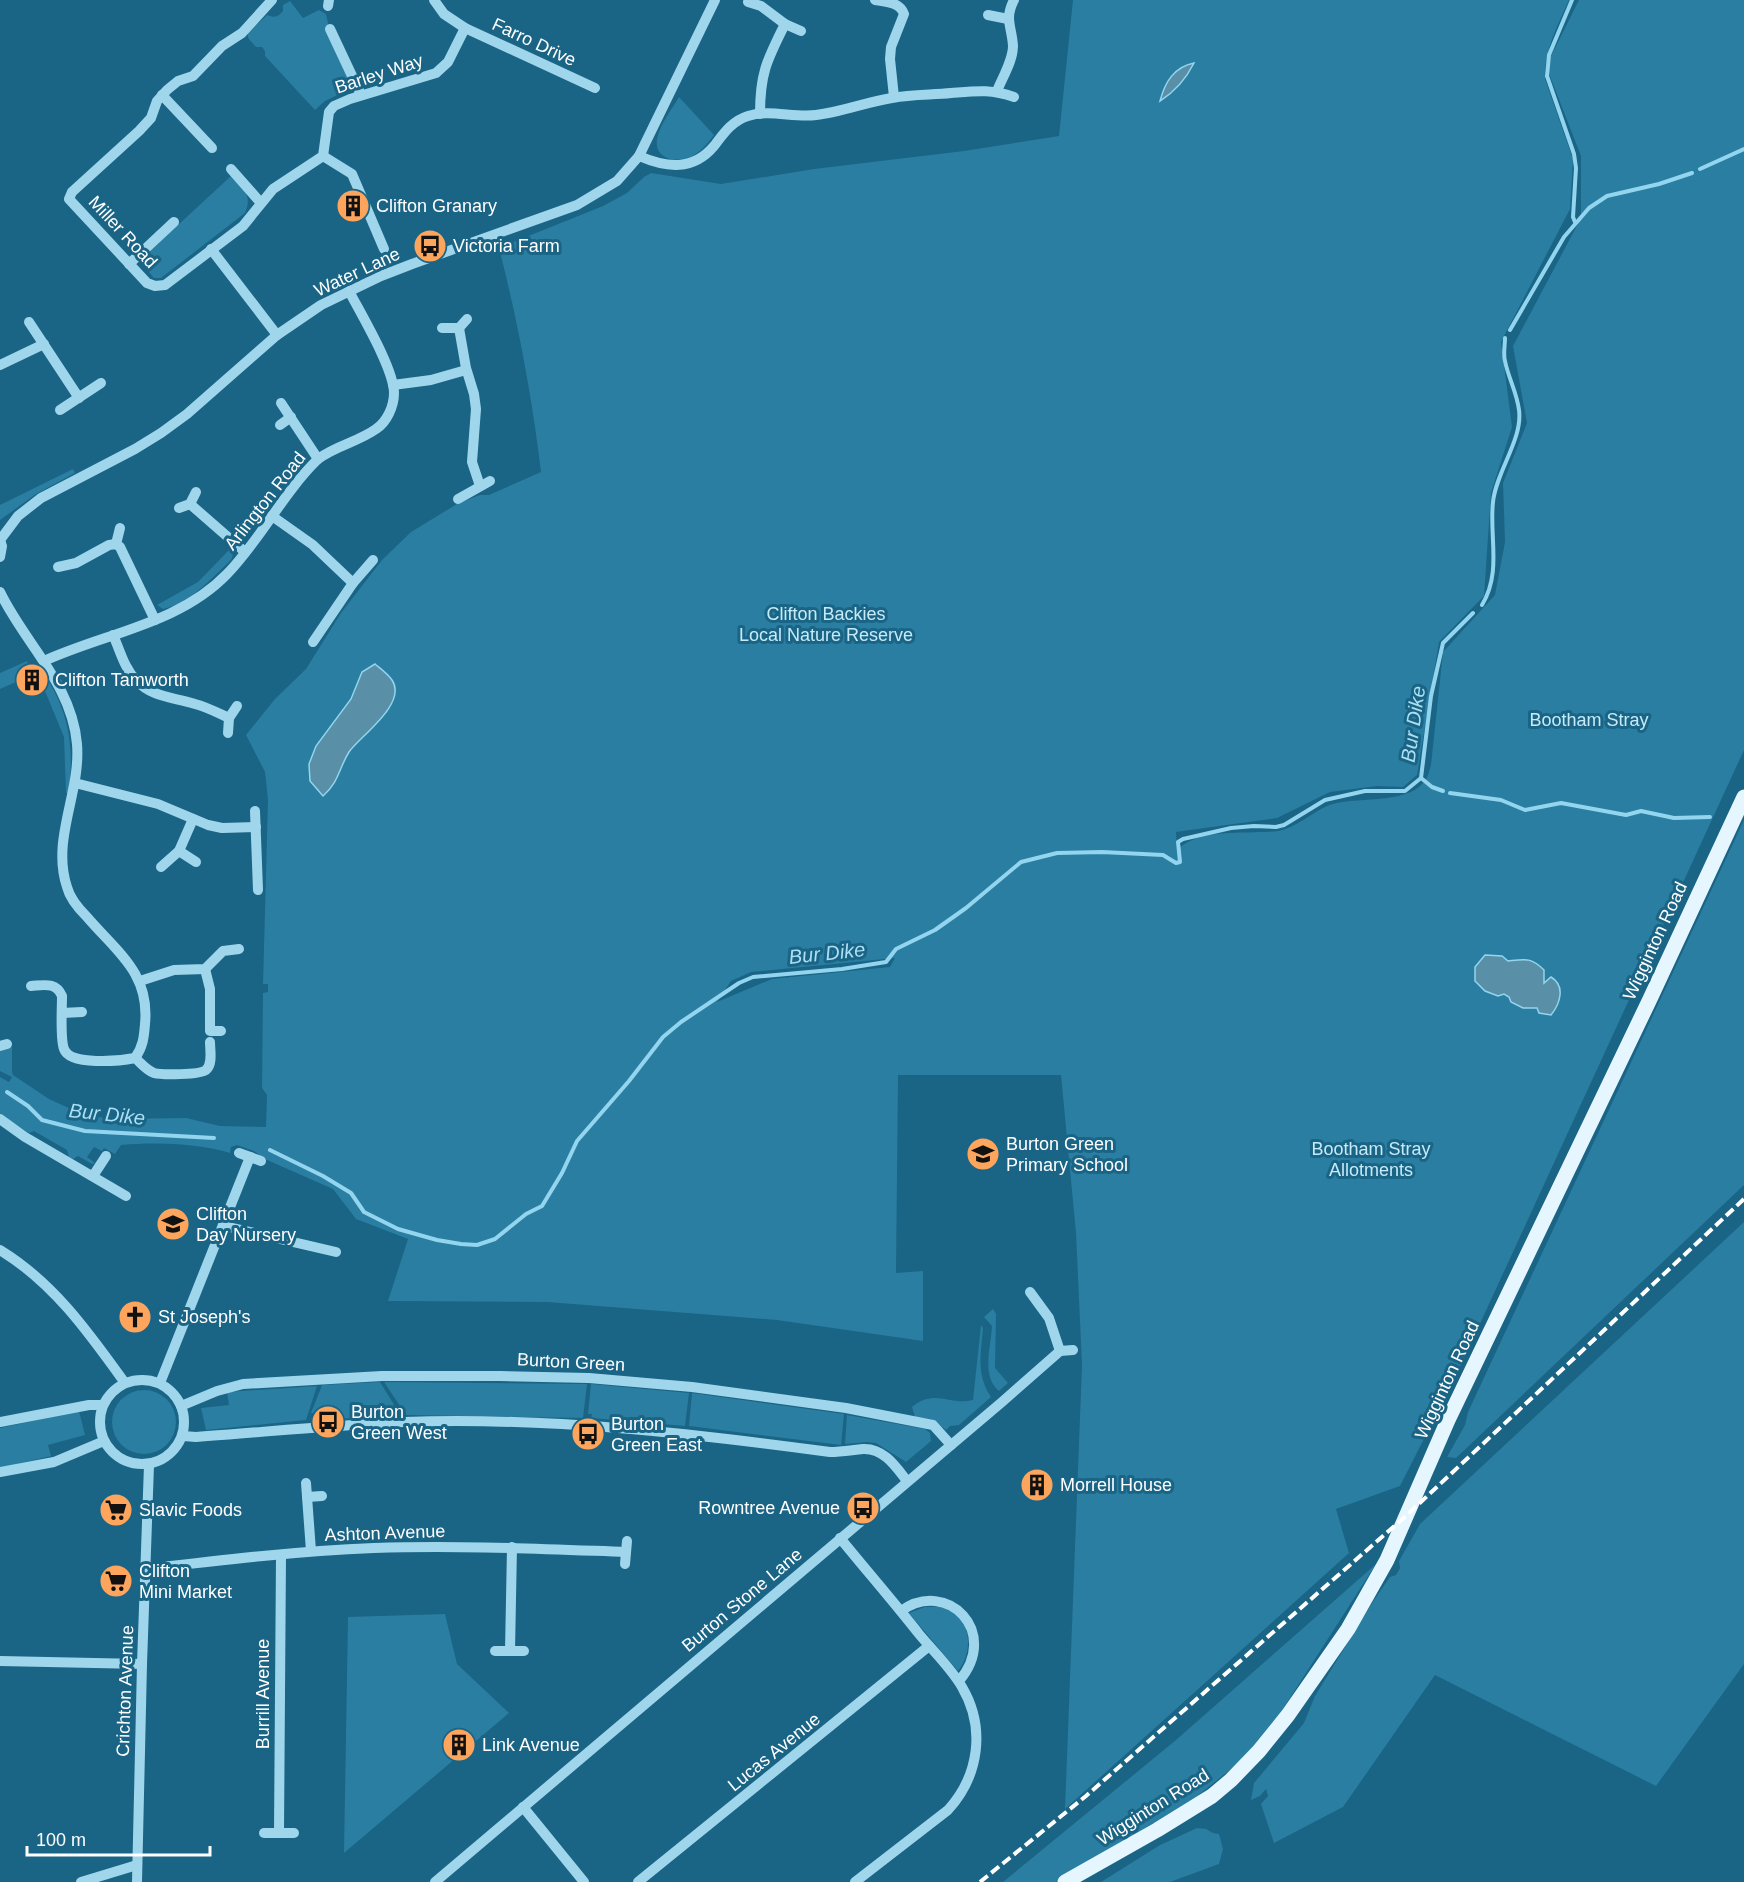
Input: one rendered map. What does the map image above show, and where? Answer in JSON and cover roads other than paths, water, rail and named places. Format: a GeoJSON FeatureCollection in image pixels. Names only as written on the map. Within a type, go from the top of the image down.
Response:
{"type":"FeatureCollection","features":[{"type":"Feature","properties":{"kind":"main road","name":"Wigginton Road"},"geometry":{"type":"LineString","coordinates":[[1065,1882],[1157,1830],[1212,1796],[1231,1780],[1259,1751],[1288,1715],[1348,1629],[1394,1545],[1448,1420],[1744,797]]}},
{"type":"Feature","properties":{"kind":"street","name":"Miller Road"},"geometry":{"type":"LineString","coordinates":[[211,249],[165,285],[155,286],[147,283],[69,199],[72,192],[151,118],[157,101],[177,81],[193,76],[222,46],[242,33],[271,0]]}},
{"type":"Feature","properties":{"kind":"street","name":"Farro Drive"},"geometry":{"type":"LineString","coordinates":[[434,0],[444,15],[465,28],[595,88]]}},
{"type":"Feature","properties":{"kind":"street","name":"Water Lane"},"geometry":{"type":"LineString","coordinates":[[0,557],[2,546],[0,540],[18,516],[41,498],[161,434],[277,335],[321,305],[412,264],[577,205],[617,181],[639,156],[715,0]]}},
{"type":"Feature","properties":{"kind":"street"},"geometry":{"type":"LineString","coordinates":[[876,0],[898,5],[904,14],[891,47],[894,97]]}},
{"type":"Feature","properties":{"kind":"street"},"geometry":{"type":"LineString","coordinates":[[997,91],[1011,59],[1013,47],[1008,19],[1014,0]]}},
{"type":"Feature","properties":{"kind":"street"},"geometry":{"type":"LineString","coordinates":[[748,2],[767,9],[785,24],[801,31]]}},
{"type":"Feature","properties":{"kind":"street"},"geometry":{"type":"LineString","coordinates":[[988,15],[1008,19]]}},
{"type":"Feature","properties":{"kind":"street"},"geometry":{"type":"LineString","coordinates":[[760,114],[762,77],[785,24]]}},
{"type":"Feature","properties":{"kind":"street","name":"Barley Way"},"geometry":{"type":"LineString","coordinates":[[323,156],[329,112],[334,106],[361,95],[436,73],[448,62],[465,28]]}},
{"type":"Feature","properties":{"kind":"street"},"geometry":{"type":"LineString","coordinates":[[330,29],[361,95]]}},
{"type":"Feature","properties":{"kind":"street"},"geometry":{"type":"LineString","coordinates":[[639,156],[661,164],[677,166],[688,164],[707,153],[729,127],[739,120],[760,114],[814,115],[894,97],[974,90],[997,91],[1014,97]]}},
{"type":"Feature","properties":{"kind":"street"},"geometry":{"type":"LineString","coordinates":[[162,96],[212,148]]}},
{"type":"Feature","properties":{"kind":"street"},"geometry":{"type":"LineString","coordinates":[[277,335],[211,249],[243,226],[273,189],[323,156],[352,174],[384,249]]}},
{"type":"Feature","properties":{"kind":"street"},"geometry":{"type":"LineString","coordinates":[[231,169],[261,203]]}},
{"type":"Feature","properties":{"kind":"street"},"geometry":{"type":"LineString","coordinates":[[129,264],[174,222]]}},
{"type":"Feature","properties":{"kind":"street","name":"Arlington Road"},"geometry":{"type":"LineString","coordinates":[[44,660],[155,620],[179,609],[213,587],[228,574],[318,459],[328,451],[377,429],[386,419],[392,407],[393,385],[387,365],[349,291]]}},
{"type":"Feature","properties":{"kind":"street"},"geometry":{"type":"LineString","coordinates":[[442,328],[459,328],[467,319]]}},
{"type":"Feature","properties":{"kind":"street"},"geometry":{"type":"LineString","coordinates":[[29,322],[79,398]]}},
{"type":"Feature","properties":{"kind":"street"},"geometry":{"type":"LineString","coordinates":[[458,499],[485,484],[472,462],[476,409],[459,328]]}},
{"type":"Feature","properties":{"kind":"street"},"geometry":{"type":"LineString","coordinates":[[0,365],[44,344]]}},
{"type":"Feature","properties":{"kind":"street"},"geometry":{"type":"LineString","coordinates":[[393,385],[438,379],[466,370]]}},
{"type":"Feature","properties":{"kind":"street"},"geometry":{"type":"LineString","coordinates":[[60,410],[100,383]]}},
{"type":"Feature","properties":{"kind":"street"},"geometry":{"type":"LineString","coordinates":[[281,403],[318,459]]}},
{"type":"Feature","properties":{"kind":"street"},"geometry":{"type":"LineString","coordinates":[[280,425],[291,417]]}},
{"type":"Feature","properties":{"kind":"street"},"geometry":{"type":"LineString","coordinates":[[179,508],[190,504],[196,492]]}},
{"type":"Feature","properties":{"kind":"street"},"geometry":{"type":"LineString","coordinates":[[190,504],[245,552]]}},
{"type":"Feature","properties":{"kind":"street"},"geometry":{"type":"LineString","coordinates":[[272,516],[313,545],[352,583]]}},
{"type":"Feature","properties":{"kind":"street"},"geometry":{"type":"LineString","coordinates":[[116,544],[120,528]]}},
{"type":"Feature","properties":{"kind":"street"},"geometry":{"type":"LineString","coordinates":[[58,567],[76,563],[116,544]]}},
{"type":"Feature","properties":{"kind":"street"},"geometry":{"type":"LineString","coordinates":[[116,544],[120,547],[155,620]]}},
{"type":"Feature","properties":{"kind":"street"},"geometry":{"type":"LineString","coordinates":[[313,642],[352,583],[373,560]]}},
{"type":"Feature","properties":{"kind":"street"},"geometry":{"type":"LineString","coordinates":[[0,592],[16,623],[44,660],[65,695],[70,709],[77,744],[75,783],[62,846],[62,866],[67,889],[77,907],[122,954],[140,981],[145,997],[146,1015],[144,1039],[135,1058]]}},
{"type":"Feature","properties":{"kind":"street"},"geometry":{"type":"LineString","coordinates":[[113,634],[128,670],[136,681],[149,691],[192,703],[229,718]]}},
{"type":"Feature","properties":{"kind":"street"},"geometry":{"type":"LineString","coordinates":[[228,733],[229,718],[237,706]]}},
{"type":"Feature","properties":{"kind":"street"},"geometry":{"type":"LineString","coordinates":[[75,783],[158,804],[208,825],[222,828],[256,827]]}},
{"type":"Feature","properties":{"kind":"street"},"geometry":{"type":"LineString","coordinates":[[255,811],[258,890]]}},
{"type":"Feature","properties":{"kind":"street"},"geometry":{"type":"LineString","coordinates":[[161,867],[179,851],[194,819]]}},
{"type":"Feature","properties":{"kind":"street"},"geometry":{"type":"LineString","coordinates":[[179,851],[196,862]]}},
{"type":"Feature","properties":{"kind":"street"},"geometry":{"type":"LineString","coordinates":[[140,981],[174,970],[206,969],[223,951],[239,948]]}},
{"type":"Feature","properties":{"kind":"street"},"geometry":{"type":"LineString","coordinates":[[206,969],[210,989],[210,1031],[221,1031]]}},
{"type":"Feature","properties":{"kind":"street"},"geometry":{"type":"LineString","coordinates":[[31,986],[55,986],[62,996],[63,1048],[69,1056],[78,1060],[135,1058]]}},
{"type":"Feature","properties":{"kind":"street"},"geometry":{"type":"LineString","coordinates":[[62,1013],[82,1012]]}},
{"type":"Feature","properties":{"kind":"street"},"geometry":{"type":"LineString","coordinates":[[135,1058],[155,1073],[200,1073],[207,1070],[210,1064],[210,1042]]}},
{"type":"Feature","properties":{"kind":"street"},"geometry":{"type":"LineString","coordinates":[[0,1119],[25,1137],[126,1196]]}},
{"type":"Feature","properties":{"kind":"street"},"geometry":{"type":"LineString","coordinates":[[93,1176],[106,1156]]}},
{"type":"Feature","properties":{"kind":"street"},"geometry":{"type":"LineString","coordinates":[[160,1383],[250,1157]]}},
{"type":"Feature","properties":{"kind":"street"},"geometry":{"type":"LineString","coordinates":[[224,1226],[336,1251]]}},
{"type":"Feature","properties":{"kind":"street"},"geometry":{"type":"LineString","coordinates":[[0,1250],[27,1269],[65,1304],[125,1383]]}},
{"type":"Feature","properties":{"kind":"street"},"geometry":{"type":"LineString","coordinates":[[1030,1292],[1049,1318],[1059,1351],[1073,1350]]}},
{"type":"Feature","properties":{"kind":"street","name":"Burton Stone Lane"},"geometry":{"type":"LineString","coordinates":[[435,1882],[1059,1351]]}},
{"type":"Feature","properties":{"kind":"street","name":"Burton Green"},"geometry":{"type":"LineString","coordinates":[[181,1406],[217,1391],[243,1384],[382,1376],[589,1378],[692,1387],[857,1410],[933,1425],[951,1445]]}},
{"type":"Feature","properties":{"kind":"street"},"geometry":{"type":"LineString","coordinates":[[138,1379],[160,1383],[172,1391],[181,1406],[185,1420],[183,1436],[172,1452],[160,1461],[149,1465],[137,1464],[116,1456],[104,1441],[100,1420],[103,1405],[115,1390],[125,1383],[138,1379]]}},
{"type":"Feature","properties":{"kind":"street"},"geometry":{"type":"LineString","coordinates":[[0,1422],[89,1405],[103,1405]]}},
{"type":"Feature","properties":{"kind":"street"},"geometry":{"type":"LineString","coordinates":[[183,1436],[405,1422],[571,1424],[734,1439],[830,1452],[866,1449],[880,1452],[907,1481]]}},
{"type":"Feature","properties":{"kind":"street"},"geometry":{"type":"LineString","coordinates":[[0,1473],[54,1462],[104,1441]]}},
{"type":"Feature","properties":{"kind":"street","name":"Crichton Avenue"},"geometry":{"type":"LineString","coordinates":[[137,1882],[149,1465]]}},
{"type":"Feature","properties":{"kind":"street"},"geometry":{"type":"LineString","coordinates":[[306,1483],[311,1551]]}},
{"type":"Feature","properties":{"kind":"street"},"geometry":{"type":"LineString","coordinates":[[307,1497],[322,1496]]}},
{"type":"Feature","properties":{"kind":"street"},"geometry":{"type":"LineString","coordinates":[[840,1538],[958,1681],[973,1711],[977,1736],[974,1761],[958,1799],[948,1810],[855,1882]]}},
{"type":"Feature","properties":{"kind":"street"},"geometry":{"type":"LineString","coordinates":[[510,1651],[512,1547]]}},
{"type":"Feature","properties":{"kind":"street","name":"Ashton Avenue"},"geometry":{"type":"LineString","coordinates":[[146,1569],[311,1551],[376,1548],[512,1547],[626,1552]]}},
{"type":"Feature","properties":{"kind":"street","name":"Burrill Avenue"},"geometry":{"type":"LineString","coordinates":[[279,1833],[281,1555]]}},
{"type":"Feature","properties":{"kind":"street"},"geometry":{"type":"LineString","coordinates":[[901,1611],[915,1604],[933,1601],[951,1606],[965,1617],[974,1637],[974,1655],[971,1664],[958,1681]]}},
{"type":"Feature","properties":{"kind":"street","name":"Lucas Avenue"},"geometry":{"type":"LineString","coordinates":[[638,1882],[929,1646]]}},
{"type":"Feature","properties":{"kind":"street"},"geometry":{"type":"LineString","coordinates":[[495,1652],[524,1651]]}},
{"type":"Feature","properties":{"kind":"street"},"geometry":{"type":"LineString","coordinates":[[0,1661],[142,1664]]}},
{"type":"Feature","properties":{"kind":"street"},"geometry":{"type":"LineString","coordinates":[[523,1807],[584,1882]]}},
{"type":"Feature","properties":{"kind":"street"},"geometry":{"type":"LineString","coordinates":[[264,1833],[294,1833]]}},
{"type":"Feature","properties":{"kind":"street"},"geometry":{"type":"LineString","coordinates":[[81,1882],[137,1865]]}},
{"type":"Feature","properties":{"kind":"waterway"},"geometry":{"type":"LineString","coordinates":[[1572,0],[1549,55],[1547,76],[1574,154],[1576,168],[1573,217],[1575,222]]}},
{"type":"Feature","properties":{"kind":"waterway"},"geometry":{"type":"LineString","coordinates":[[1700,169],[1744,149]]}},
{"type":"Feature","properties":{"kind":"waterway","name":"Bur Dike"},"geometry":{"type":"LineString","coordinates":[[1510,330],[1564,237],[1589,208],[1607,196],[1659,184],[1692,173]]}},
{"type":"Feature","properties":{"kind":"waterway","name":"Bur Dike"},"geometry":{"type":"LineString","coordinates":[[1482,605],[1492,580],[1494,554],[1492,515],[1495,491],[1519,421],[1518,404],[1504,358],[1505,338]]}},
{"type":"Feature","properties":{"kind":"waterway","name":"Bur Dike"},"geometry":{"type":"LineString","coordinates":[[270,1150],[323,1176],[351,1193],[364,1212],[398,1229],[461,1244],[477,1245],[495,1239],[526,1214],[542,1206],[562,1173],[577,1141],[629,1081],[663,1037],[681,1022],[739,983],[753,977],[842,969],[886,962],[896,949],[935,930],[966,908],[1021,862],[1057,853],[1102,852],[1163,855],[1176,863],[1180,862],[1178,842],[1183,839],[1231,828],[1284,825],[1325,800],[1365,791],[1405,791],[1421,778],[1431,696],[1443,643],[1473,613]]}},
{"type":"Feature","properties":{"kind":"waterway"},"geometry":{"type":"LineString","coordinates":[[1421,778],[1432,787],[1443,791]]}},
{"type":"Feature","properties":{"kind":"waterway"},"geometry":{"type":"LineString","coordinates":[[1450,793],[1501,800],[1525,810],[1561,803],[1626,815],[1641,811],[1674,818],[1710,817]]}},
{"type":"Feature","properties":{"kind":"waterway","name":"Bur Dike"},"geometry":{"type":"LineString","coordinates":[[7,1092],[28,1106],[42,1120],[85,1131],[214,1138]]}},
{"type":"Feature","properties":{"kind":"railway"},"geometry":{"type":"LineString","coordinates":[[980,1882],[1086,1796],[1407,1515],[1744,1199]]}},
{"type":"Feature","properties":{"kind":"place","name":"Clifton Granary"},"geometry":{"type":"Point","coordinates":[353,206]}},
{"type":"Feature","properties":{"kind":"place","name":"Victoria Farm"},"geometry":{"type":"Point","coordinates":[430,246]}},
{"type":"Feature","properties":{"kind":"place","name":"Clifton Tamworth"},"geometry":{"type":"Point","coordinates":[32,680]}},
{"type":"Feature","properties":{"kind":"place","name":"Burton Green Primary School"},"geometry":{"type":"Point","coordinates":[983,1154]}},
{"type":"Feature","properties":{"kind":"place","name":"Clifton Day Nursery"},"geometry":{"type":"Point","coordinates":[173,1224]}},
{"type":"Feature","properties":{"kind":"place","name":"St Joseph's"},"geometry":{"type":"Point","coordinates":[135,1317]}},
{"type":"Feature","properties":{"kind":"place","name":"Burton Green West"},"geometry":{"type":"Point","coordinates":[328,1422]}},
{"type":"Feature","properties":{"kind":"place","name":"Burton Green East"},"geometry":{"type":"Point","coordinates":[588,1434]}},
{"type":"Feature","properties":{"kind":"place","name":"Morrell House"},"geometry":{"type":"Point","coordinates":[1037,1485]}},
{"type":"Feature","properties":{"kind":"place","name":"Rowntree Avenue"},"geometry":{"type":"Point","coordinates":[863,1508]}},
{"type":"Feature","properties":{"kind":"place","name":"Slavic Foods"},"geometry":{"type":"Point","coordinates":[116,1510]}},
{"type":"Feature","properties":{"kind":"place","name":"Clifton Mini Market"},"geometry":{"type":"Point","coordinates":[116,1581]}},
{"type":"Feature","properties":{"kind":"place","name":"Link Avenue"},"geometry":{"type":"Point","coordinates":[459,1745]}},
{"type":"Feature","properties":{"kind":"park label","name":"Clifton Backies Local Nature Reserve"},"geometry":{"type":"Point","coordinates":[826,624]}},
{"type":"Feature","properties":{"kind":"park label","name":"Bootham Stray"},"geometry":{"type":"Point","coordinates":[1589,720]}},
{"type":"Feature","properties":{"kind":"park label","name":"Bootham Stray Allotments"},"geometry":{"type":"Point","coordinates":[1371,1159]}}]}
